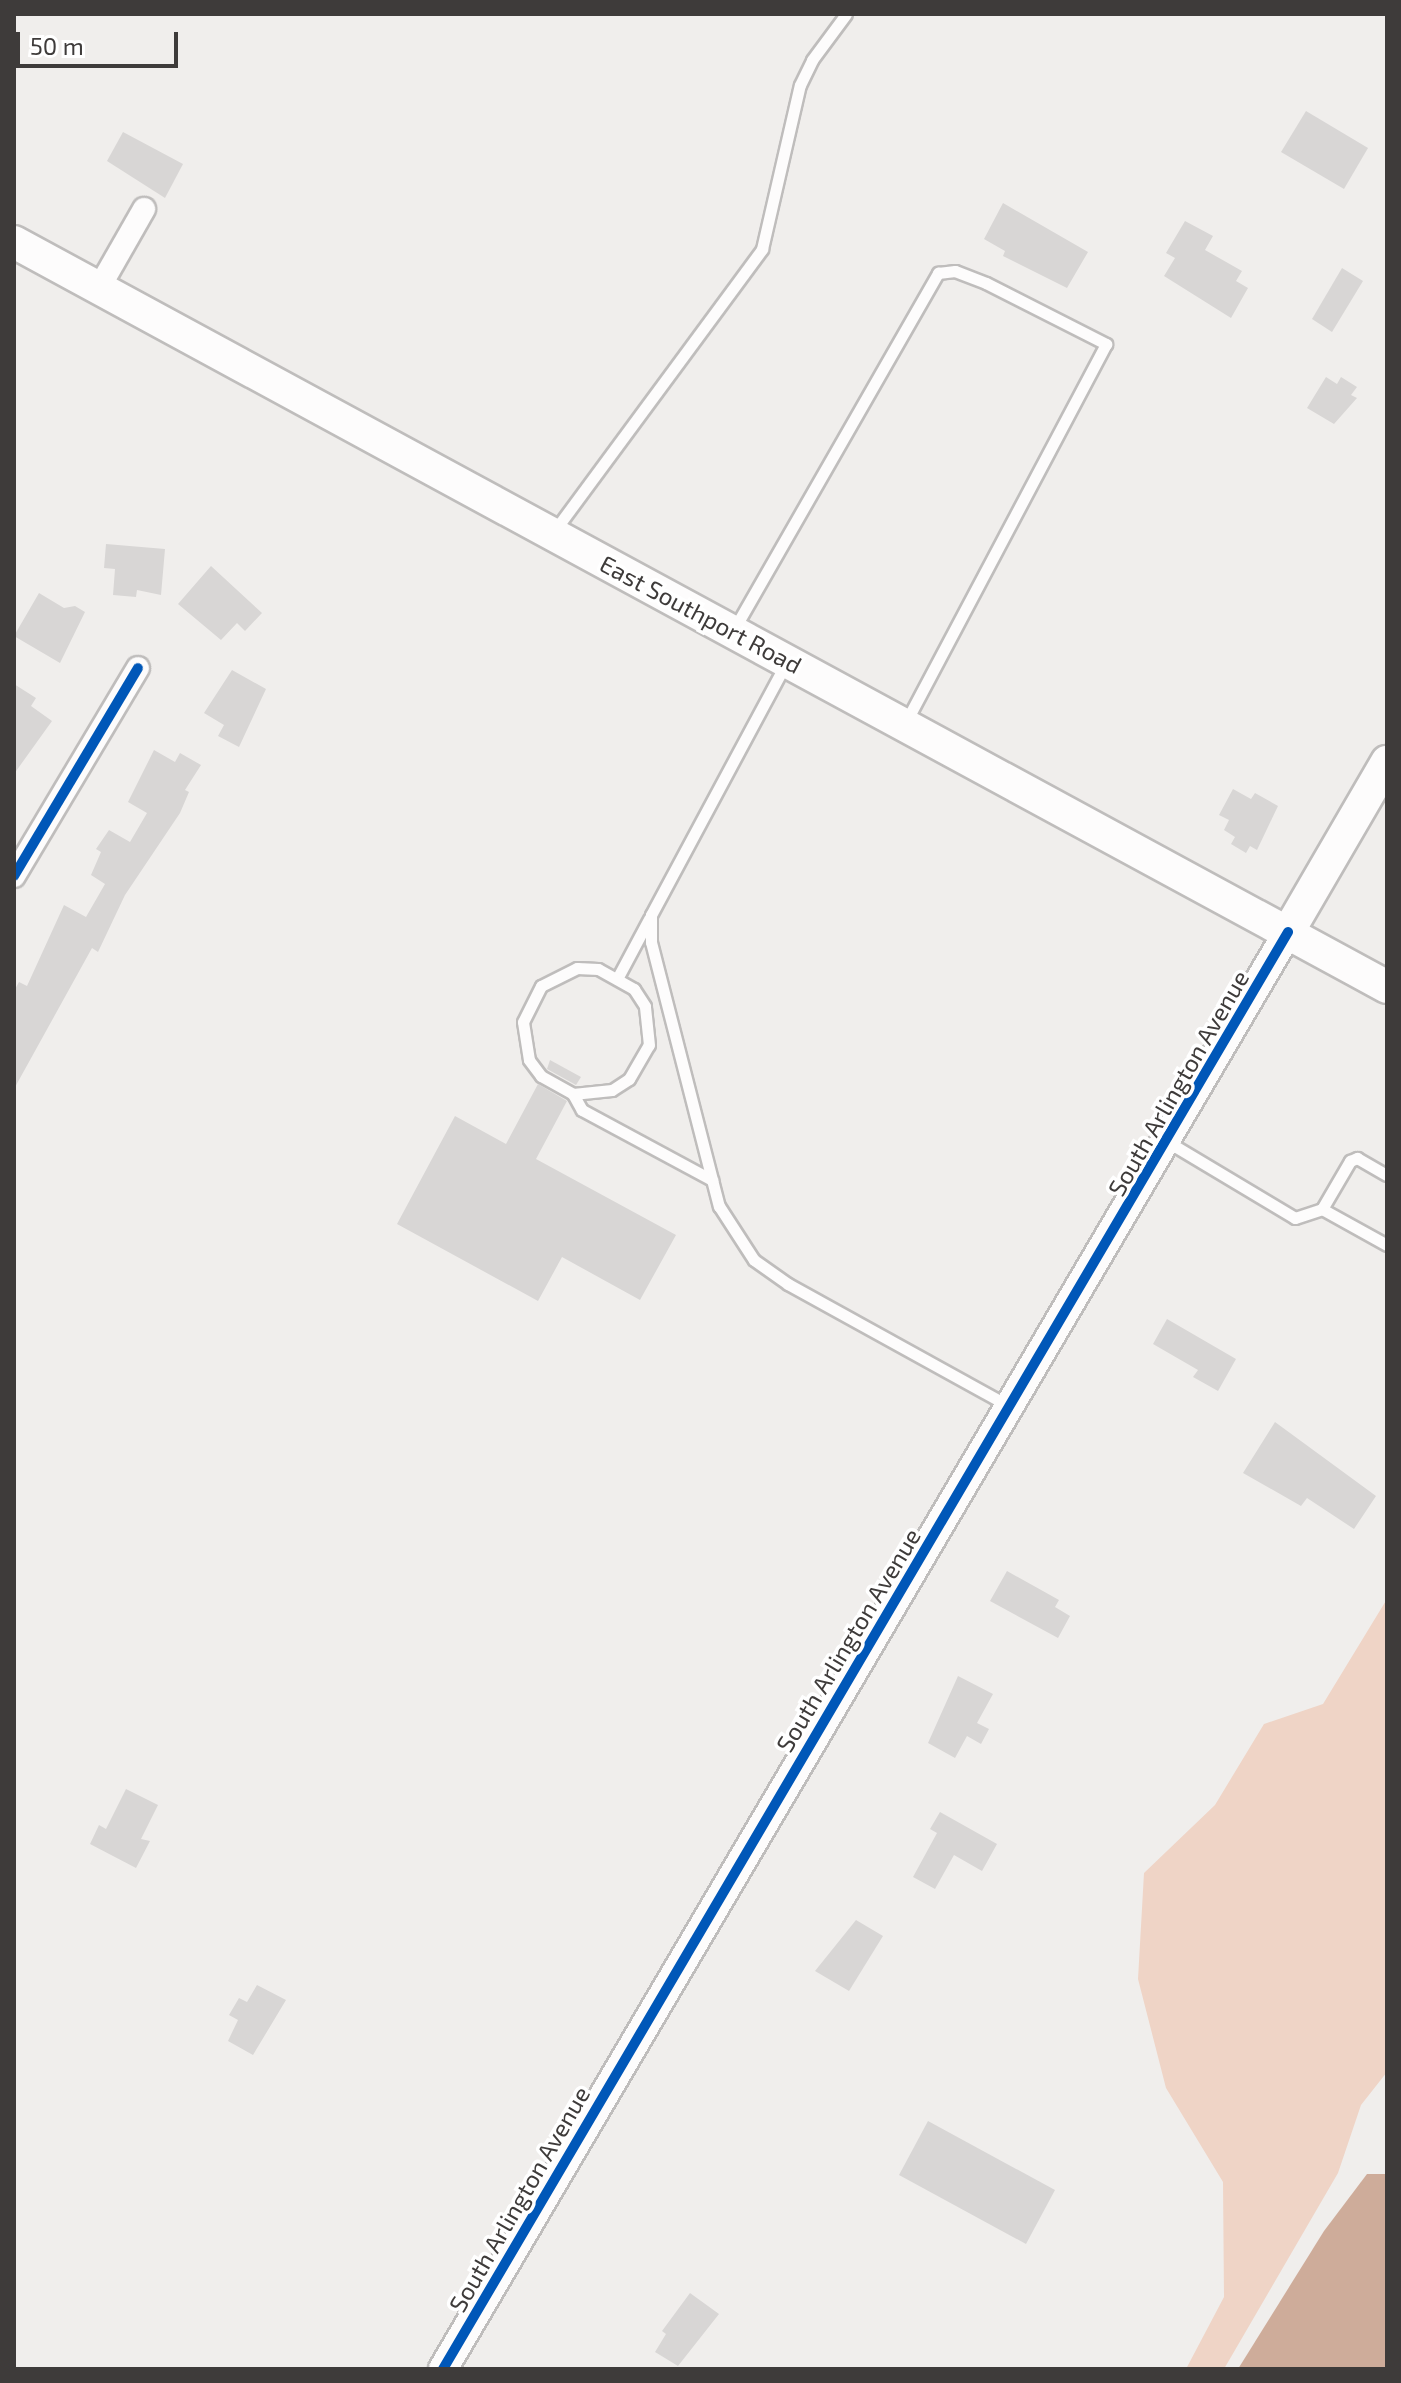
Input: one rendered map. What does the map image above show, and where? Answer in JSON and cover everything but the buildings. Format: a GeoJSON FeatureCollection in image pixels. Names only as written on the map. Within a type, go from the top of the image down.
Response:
{"type":"FeatureCollection","features":[{"type":"Feature","properties":{"kind":"main road","name":"East Southport Road"},"geometry":{"type":"LineString","coordinates":[[14,242],[1387,987]]}},
{"type":"Feature","properties":{"kind":"main road","name":"South Arlington Avenue"},"geometry":{"type":"LineString","coordinates":[[1288,932],[1387,762]]}},
{"type":"Feature","properties":{"kind":"street"},"geometry":{"type":"LineString","coordinates":[[99,288],[144,209]]}},
{"type":"Feature","properties":{"kind":"street"},"geometry":{"type":"LineString","coordinates":[[14,876],[138,668]]}},
{"type":"Feature","properties":{"kind":"street","name":"South Arlington Avenue"},"geometry":{"type":"LineString","coordinates":[[443,2369],[1009,1406],[1168,1142],[1288,932]]}},
{"type":"Feature","properties":{"kind":"lane"},"geometry":{"type":"LineString","coordinates":[[552,534],[762,249],[800,85],[812,60],[846,14]]}},
{"type":"Feature","properties":{"kind":"lane"},"geometry":{"type":"LineString","coordinates":[[733,631],[938,273],[955,271],[986,283],[1106,344],[904,724]]}},
{"type":"Feature","properties":{"kind":"lane"},"geometry":{"type":"LineString","coordinates":[[618,977],[787,661]]}},
{"type":"Feature","properties":{"kind":"lane"},"geometry":{"type":"LineString","coordinates":[[651,915],[651,942],[712,1180],[733,1235],[754,1260],[1009,1406]]}},
{"type":"Feature","properties":{"kind":"lane"},"geometry":{"type":"LineString","coordinates":[[573,1094],[612,1090],[629,1079],[645,1054],[650,1025],[645,1006],[618,977],[577,968],[549,980],[529,1003],[523,1042],[529,1060],[541,1076],[573,1094],[582,1110],[712,1180]]}},
{"type":"Feature","properties":{"kind":"lane"},"geometry":{"type":"LineString","coordinates":[[1168,1142],[1295,1218],[1322,1209],[1350,1161],[1357,1158],[1387,1175]]}},
{"type":"Feature","properties":{"kind":"lane"},"geometry":{"type":"LineString","coordinates":[[1322,1209],[1387,1245]]}},
{"type":"Feature","properties":{"kind":"shaded area"},"geometry":{"type":"Polygon","coordinates":[[[1387,1599],[1387,2072],[1361,2105],[1338,2173],[1224,2369],[1186,2369],[1224,2297],[1223,2182],[1166,2088],[1138,1979],[1144,1873],[1215,1805],[1264,1724],[1323,1704],[1387,1599]]]}},
{"type":"Feature","properties":{"kind":"shaded area"},"geometry":{"type":"Polygon","coordinates":[[[1367,2174],[1387,2174],[1387,2369],[1238,2369],[1324,2231],[1367,2174]]]}},
{"type":"Feature","properties":{"kind":"cycle path"},"geometry":{"type":"LineString","coordinates":[[14,876],[138,668]]}},
{"type":"Feature","properties":{"kind":"cycle path"},"geometry":{"type":"LineString","coordinates":[[443,2369],[1288,932]]}}]}
